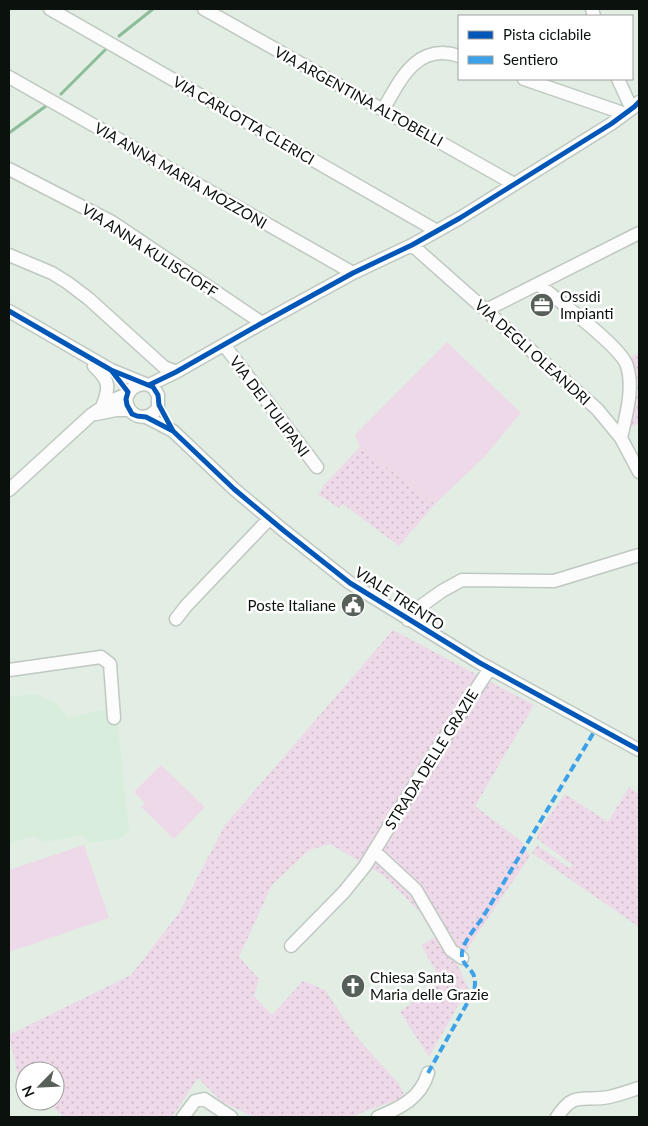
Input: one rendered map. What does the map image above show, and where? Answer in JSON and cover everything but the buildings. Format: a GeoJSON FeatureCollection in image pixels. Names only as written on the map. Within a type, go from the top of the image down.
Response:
{"type":"FeatureCollection","features":[{"type":"Feature","properties":{"kind":"street","name":"VIA CARLOTTA CLERICI"},"geometry":{"type":"LineString","coordinates":[[50,9],[437,231]]}},
{"type":"Feature","properties":{"kind":"street","name":"VIA ARGENTINA ALTOBELLI"},"geometry":{"type":"LineString","coordinates":[[204,9],[514,184]]}},
{"type":"Feature","properties":{"kind":"street"},"geometry":{"type":"LineString","coordinates":[[383,110],[402,76],[416,62],[429,55],[458,56]]}},
{"type":"Feature","properties":{"kind":"street","name":"VIA ANNA MARIA MOZZONI"},"geometry":{"type":"LineString","coordinates":[[9,77],[353,273]]}},
{"type":"Feature","properties":{"kind":"street"},"geometry":{"type":"LineString","coordinates":[[9,490],[91,415],[128,393],[135,386],[146,385],[173,374],[353,273],[437,231],[612,124],[634,107],[528,80]]}},
{"type":"Feature","properties":{"kind":"street"},"geometry":{"type":"LineString","coordinates":[[618,80],[629,106]]}},
{"type":"Feature","properties":{"kind":"street"},"geometry":{"type":"LineString","coordinates":[[612,124],[639,95]]}},
{"type":"Feature","properties":{"kind":"street","name":"VIA ANNA KULISCIOFF"},"geometry":{"type":"LineString","coordinates":[[9,169],[112,222],[262,323]]}},
{"type":"Feature","properties":{"kind":"street"},"geometry":{"type":"LineString","coordinates":[[486,310],[639,233]]}},
{"type":"Feature","properties":{"kind":"street","name":"VIA DEGLI OLEANDRI"},"geometry":{"type":"LineString","coordinates":[[412,244],[597,409],[621,438],[639,472]]}},
{"type":"Feature","properties":{"kind":"street"},"geometry":{"type":"LineString","coordinates":[[9,255],[52,273],[68,283],[89,299],[173,374]]}},
{"type":"Feature","properties":{"kind":"street"},"geometry":{"type":"LineString","coordinates":[[538,284],[618,350],[627,366],[630,398],[621,438]]}},
{"type":"Feature","properties":{"kind":"street"},"geometry":{"type":"LineString","coordinates":[[9,311],[111,370],[156,391],[159,402]]}},
{"type":"Feature","properties":{"kind":"street","name":"VIA DEI TULIPANI"},"geometry":{"type":"LineString","coordinates":[[224,345],[317,467]]}},
{"type":"Feature","properties":{"kind":"street"},"geometry":{"type":"LineString","coordinates":[[84,355],[105,376],[108,385],[102,407]]}},
{"type":"Feature","properties":{"kind":"street"},"geometry":{"type":"LineString","coordinates":[[111,370],[128,393]]}},
{"type":"Feature","properties":{"kind":"street"},"geometry":{"type":"LineString","coordinates":[[128,393],[126,400],[129,410],[136,416],[146,417],[152,414],[173,374]]}},
{"type":"Feature","properties":{"kind":"street","name":"VIALE TRENTO"},"geometry":{"type":"LineString","coordinates":[[159,402],[173,431]]}},
{"type":"Feature","properties":{"kind":"street"},"geometry":{"type":"LineString","coordinates":[[91,415],[116,410],[129,410]]}},
{"type":"Feature","properties":{"kind":"street","name":"VIALE TRENTO"},"geometry":{"type":"LineString","coordinates":[[146,417],[173,431],[234,489],[350,583],[408,620],[490,668],[639,750]]}},
{"type":"Feature","properties":{"kind":"street"},"geometry":{"type":"LineString","coordinates":[[176,619],[186,606],[270,519]]}},
{"type":"Feature","properties":{"kind":"street"},"geometry":{"type":"LineString","coordinates":[[408,620],[421,606],[462,580],[554,581],[639,554]]}},
{"type":"Feature","properties":{"kind":"street"},"geometry":{"type":"LineString","coordinates":[[9,670],[101,657],[110,664],[114,718]]}},
{"type":"Feature","properties":{"kind":"street","name":"STRADA DELLE GRAZIE"},"geometry":{"type":"LineString","coordinates":[[291,946],[344,892],[365,866],[425,768],[490,668]]}},
{"type":"Feature","properties":{"kind":"street"},"geometry":{"type":"LineString","coordinates":[[374,851],[416,890],[451,950],[462,958]]}},
{"type":"Feature","properties":{"kind":"street"},"geometry":{"type":"LineString","coordinates":[[378,1117],[407,1103],[425,1083],[428,1073]]}},
{"type":"Feature","properties":{"kind":"street"},"geometry":{"type":"LineString","coordinates":[[557,1117],[563,1108],[578,1098],[607,1098],[639,1088]]}},
{"type":"Feature","properties":{"kind":"street"},"geometry":{"type":"LineString","coordinates":[[188,1116],[195,1101],[204,1099],[232,1117]]}},
{"type":"Feature","properties":{"kind":"shaded area"},"geometry":{"type":"Polygon","coordinates":[[[447,342],[521,413],[484,457],[435,504],[360,447],[355,435],[447,342]]]}},
{"type":"Feature","properties":{"kind":"shaded area"},"geometry":{"type":"Polygon","coordinates":[[[639,352],[639,423],[626,429],[628,359],[639,352]]]}},
{"type":"Feature","properties":{"kind":"shaded area"},"geometry":{"type":"Polygon","coordinates":[[[360,447],[435,504],[399,546],[343,504],[339,508],[318,494],[360,447]]]}},
{"type":"Feature","properties":{"kind":"shaded area"},"geometry":{"type":"Polygon","coordinates":[[[393,630],[534,705],[475,806],[521,841],[530,856],[457,964],[468,988],[429,1057],[400,1012],[441,980],[421,945],[435,937],[421,913],[383,875],[330,844],[309,850],[272,885],[239,957],[259,979],[254,996],[272,1015],[303,981],[325,990],[355,1035],[399,1084],[405,1097],[350,1117],[254,1117],[222,1102],[198,1078],[172,1117],[61,1117],[62,1115],[57,1111],[65,1111],[65,1061],[15,1062],[9,1035],[131,975],[179,913],[225,825],[393,630]]]}},
{"type":"Feature","properties":{"kind":"shaded area"},"geometry":{"type":"Polygon","coordinates":[[[35,694],[56,703],[68,717],[116,708],[129,831],[118,839],[89,843],[83,835],[45,842],[32,836],[9,843],[9,697],[35,694]]]}},
{"type":"Feature","properties":{"kind":"shaded area"},"geometry":{"type":"Polygon","coordinates":[[[161,765],[205,807],[174,839],[141,807],[145,803],[134,792],[161,765]]]}},
{"type":"Feature","properties":{"kind":"shaded area"},"geometry":{"type":"Polygon","coordinates":[[[629,787],[639,794],[639,927],[532,853],[537,845],[569,868],[573,865],[537,839],[538,832],[565,794],[608,822],[629,787]]]}},
{"type":"Feature","properties":{"kind":"shaded area"},"geometry":{"type":"Polygon","coordinates":[[[84,845],[109,918],[9,952],[9,870],[84,845]]]}},
{"type":"Feature","properties":{"kind":"waterway"},"geometry":{"type":"LineString","coordinates":[[119,36],[153,9]]}},
{"type":"Feature","properties":{"kind":"waterway"},"geometry":{"type":"LineString","coordinates":[[61,94],[107,48]]}},
{"type":"Feature","properties":{"kind":"waterway"},"geometry":{"type":"LineString","coordinates":[[9,133],[46,106]]}},
{"type":"Feature","properties":{"kind":"marked path"},"geometry":{"type":"LineString","coordinates":[[428,1073],[474,991],[473,973],[463,961],[462,956],[466,941],[483,917],[597,727]]}},
{"type":"Feature","properties":{"kind":"cycle path"},"geometry":{"type":"LineString","coordinates":[[149,385],[176,372],[353,273],[412,245],[460,218],[611,124],[639,102]]}},
{"type":"Feature","properties":{"kind":"cycle path"},"geometry":{"type":"LineString","coordinates":[[9,311],[111,370],[153,387],[158,395],[159,405],[173,431]]}},
{"type":"Feature","properties":{"kind":"cycle path"},"geometry":{"type":"LineString","coordinates":[[111,370],[128,392],[127,405],[132,414],[146,417],[173,431],[234,489],[350,583],[480,663],[639,750]]}},
{"type":"Feature","properties":{"kind":"place","name":"Ossidi Impianti"},"geometry":{"type":"Point","coordinates":[542,305]}},
{"type":"Feature","properties":{"kind":"place","name":"Poste Italiane"},"geometry":{"type":"Point","coordinates":[353,605]}},
{"type":"Feature","properties":{"kind":"place","name":"Chiesa Santa Maria delle Grazie"},"geometry":{"type":"Point","coordinates":[353,986]}}]}
